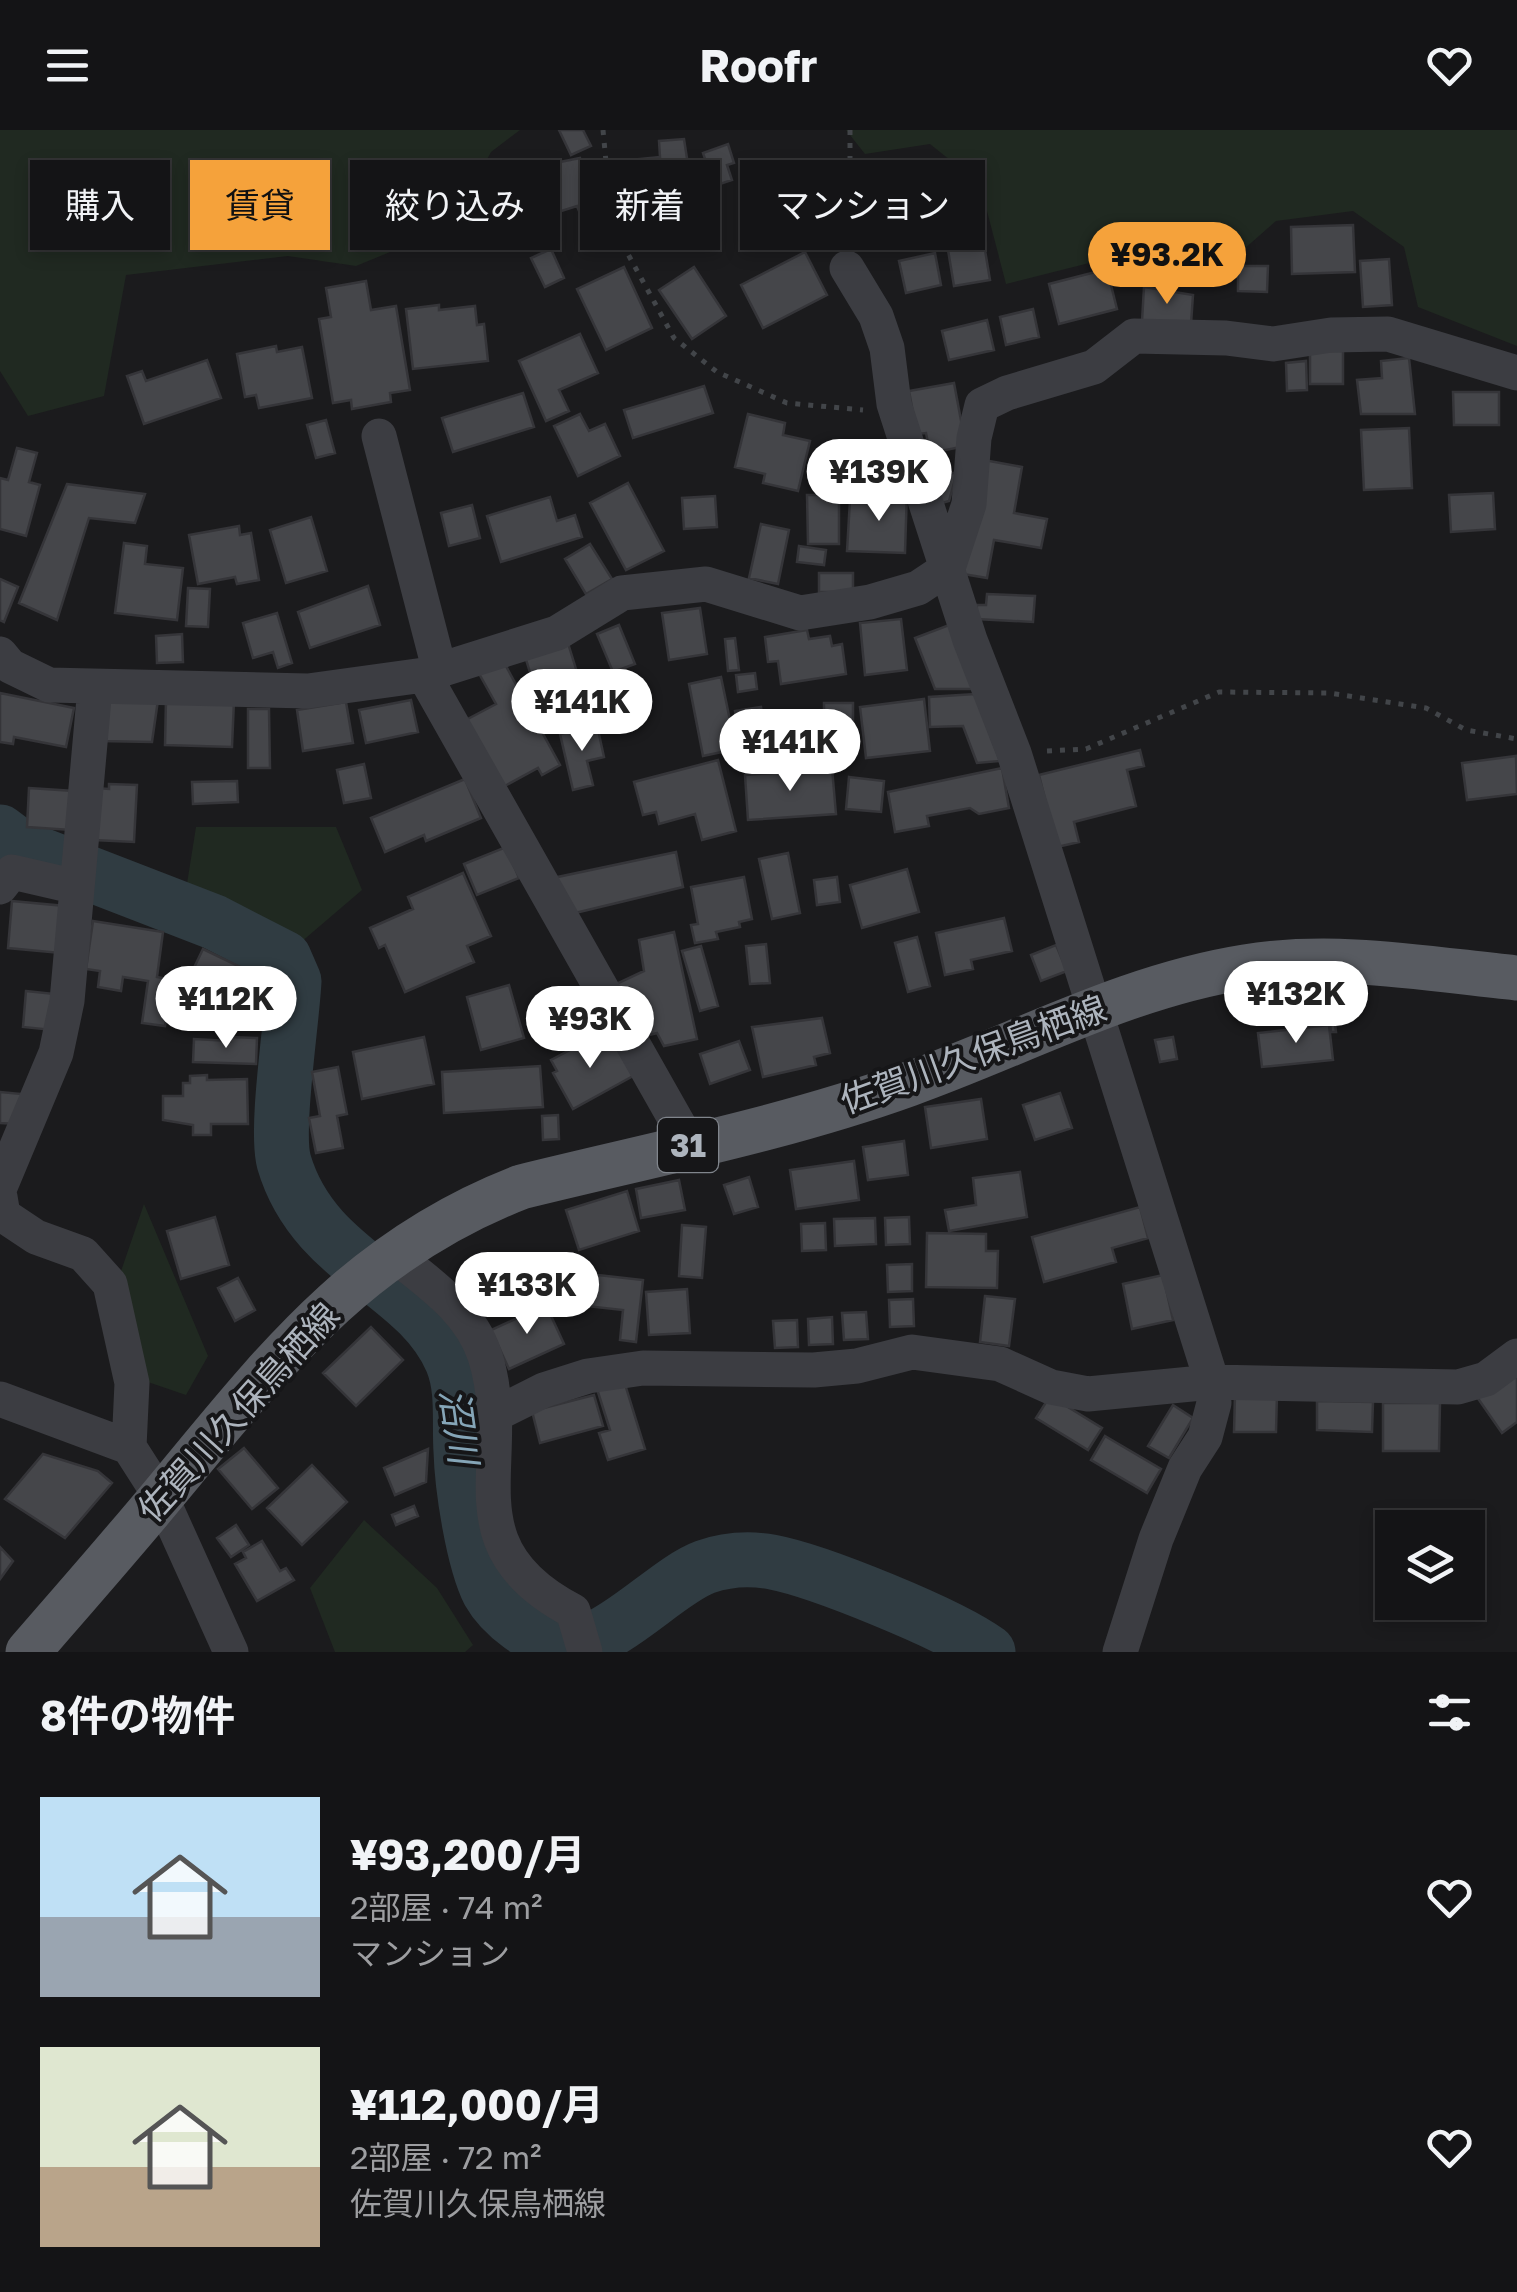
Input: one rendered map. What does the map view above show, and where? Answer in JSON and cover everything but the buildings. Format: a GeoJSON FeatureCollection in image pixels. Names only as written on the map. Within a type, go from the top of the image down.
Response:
{"type":"FeatureCollection","features":[{"type":"Feature","properties":{"kind":"main road","name":"佐賀川久保鳥栖線"},"geometry":{"type":"LineString","coordinates":[[28,1652],[312,1320],[394,1255],[464,1209],[521,1187],[911,1084],[1092,1008],[1166,984],[1294,961],[1369,963],[1517,978]]}},
{"type":"Feature","properties":{"kind":"street"},"geometry":{"type":"LineString","coordinates":[[847,268],[876,316],[887,348],[896,410],[1014,754],[1212,1382],[1214,1403],[1205,1438],[1185,1468],[1156,1539],[1120,1652]]}},
{"type":"Feature","properties":{"kind":"street"},"geometry":{"type":"LineString","coordinates":[[0,654],[10,666],[50,684],[308,690],[431,671],[557,633],[622,593],[706,584],[800,613],[835,610],[918,588],[948,568],[969,504],[974,438],[982,405],[1094,367],[1134,336],[1226,338],[1274,344],[1331,334],[1388,334],[1517,373]]}},
{"type":"Feature","properties":{"kind":"street"},"geometry":{"type":"LineString","coordinates":[[379,436],[431,671],[690,1145]]}},
{"type":"Feature","properties":{"kind":"street"},"geometry":{"type":"LineString","coordinates":[[0,1187],[56,1054],[72,961],[95,686]]}},
{"type":"Feature","properties":{"kind":"street"},"geometry":{"type":"LineString","coordinates":[[0,887],[12,872],[77,887]]}},
{"type":"Feature","properties":{"kind":"street"},"geometry":{"type":"LineString","coordinates":[[0,1198],[3,1215],[36,1237],[83,1254],[110,1284],[132,1384],[128,1447]]}},
{"type":"Feature","properties":{"kind":"street"},"geometry":{"type":"LineString","coordinates":[[394,1255],[455,1304],[484,1353],[496,1414],[490,1504],[510,1560],[537,1592],[573,1611],[585,1652]]}},
{"type":"Feature","properties":{"kind":"street"},"geometry":{"type":"LineString","coordinates":[[496,1414],[544,1390],[588,1376],[644,1368],[814,1370],[857,1366],[912,1352],[1000,1364],[1052,1388],[1088,1394],[1212,1382],[1458,1388],[1486,1380],[1517,1356]]}},
{"type":"Feature","properties":{"kind":"street"},"geometry":{"type":"LineString","coordinates":[[0,1399],[128,1447],[161,1497],[232,1652]]}},
{"type":"Feature","properties":{"kind":"path"},"geometry":{"type":"LineString","coordinates":[[604,130],[612,225],[674,338],[717,372],[787,403],[896,410]]}},
{"type":"Feature","properties":{"kind":"path"},"geometry":{"type":"LineString","coordinates":[[847,268],[850,130]]}},
{"type":"Feature","properties":{"kind":"path"},"geometry":{"type":"LineString","coordinates":[[836,250],[847,268]]}},
{"type":"Feature","properties":{"kind":"path"},"geometry":{"type":"LineString","coordinates":[[1014,754],[1086,749],[1218,692],[1329,693],[1426,708],[1466,730],[1517,739]]}},
{"type":"Feature","properties":{"kind":"shaded area"},"geometry":{"type":"Polygon","coordinates":[[[0,130],[520,130],[491,152],[487,160],[350,160],[350,250],[395,250],[356,266],[288,256],[126,275],[104,396],[28,416],[0,371],[0,130]]]}},
{"type":"Feature","properties":{"kind":"shaded area"},"geometry":{"type":"Polygon","coordinates":[[[846,130],[1517,130],[1517,346],[1418,307],[1404,247],[1353,211],[1276,221],[1227,264],[1191,281],[1127,281],[1113,257],[1006,284],[985,203],[985,160],[950,160],[930,144],[865,154],[846,130]]]}},
{"type":"Feature","properties":{"kind":"shaded area"},"geometry":{"type":"Polygon","coordinates":[[[196,827],[336,827],[362,890],[300,943],[186,890],[196,827]]]}},
{"type":"Feature","properties":{"kind":"shaded area"},"geometry":{"type":"Polygon","coordinates":[[[144,1204],[208,1356],[186,1395],[145,1381],[119,1277],[144,1204]]]}},
{"type":"Feature","properties":{"kind":"shaded area"},"geometry":{"type":"Polygon","coordinates":[[[364,1520],[437,1588],[473,1645],[465,1652],[335,1652],[310,1588],[364,1520]]]}},
{"type":"Feature","properties":{"kind":"waterway","name":"沼川"},"geometry":{"type":"LineString","coordinates":[[0,832],[20,847],[214,922],[284,958],[294,981],[283,1101],[284,1162],[298,1197],[318,1225],[415,1310],[436,1333],[452,1361],[460,1394],[462,1466],[473,1543],[489,1592],[511,1618],[551,1642],[578,1644],[615,1627],[671,1586],[705,1567],[755,1560],[793,1567],[851,1587],[945,1627],[988,1652]]}}]}
